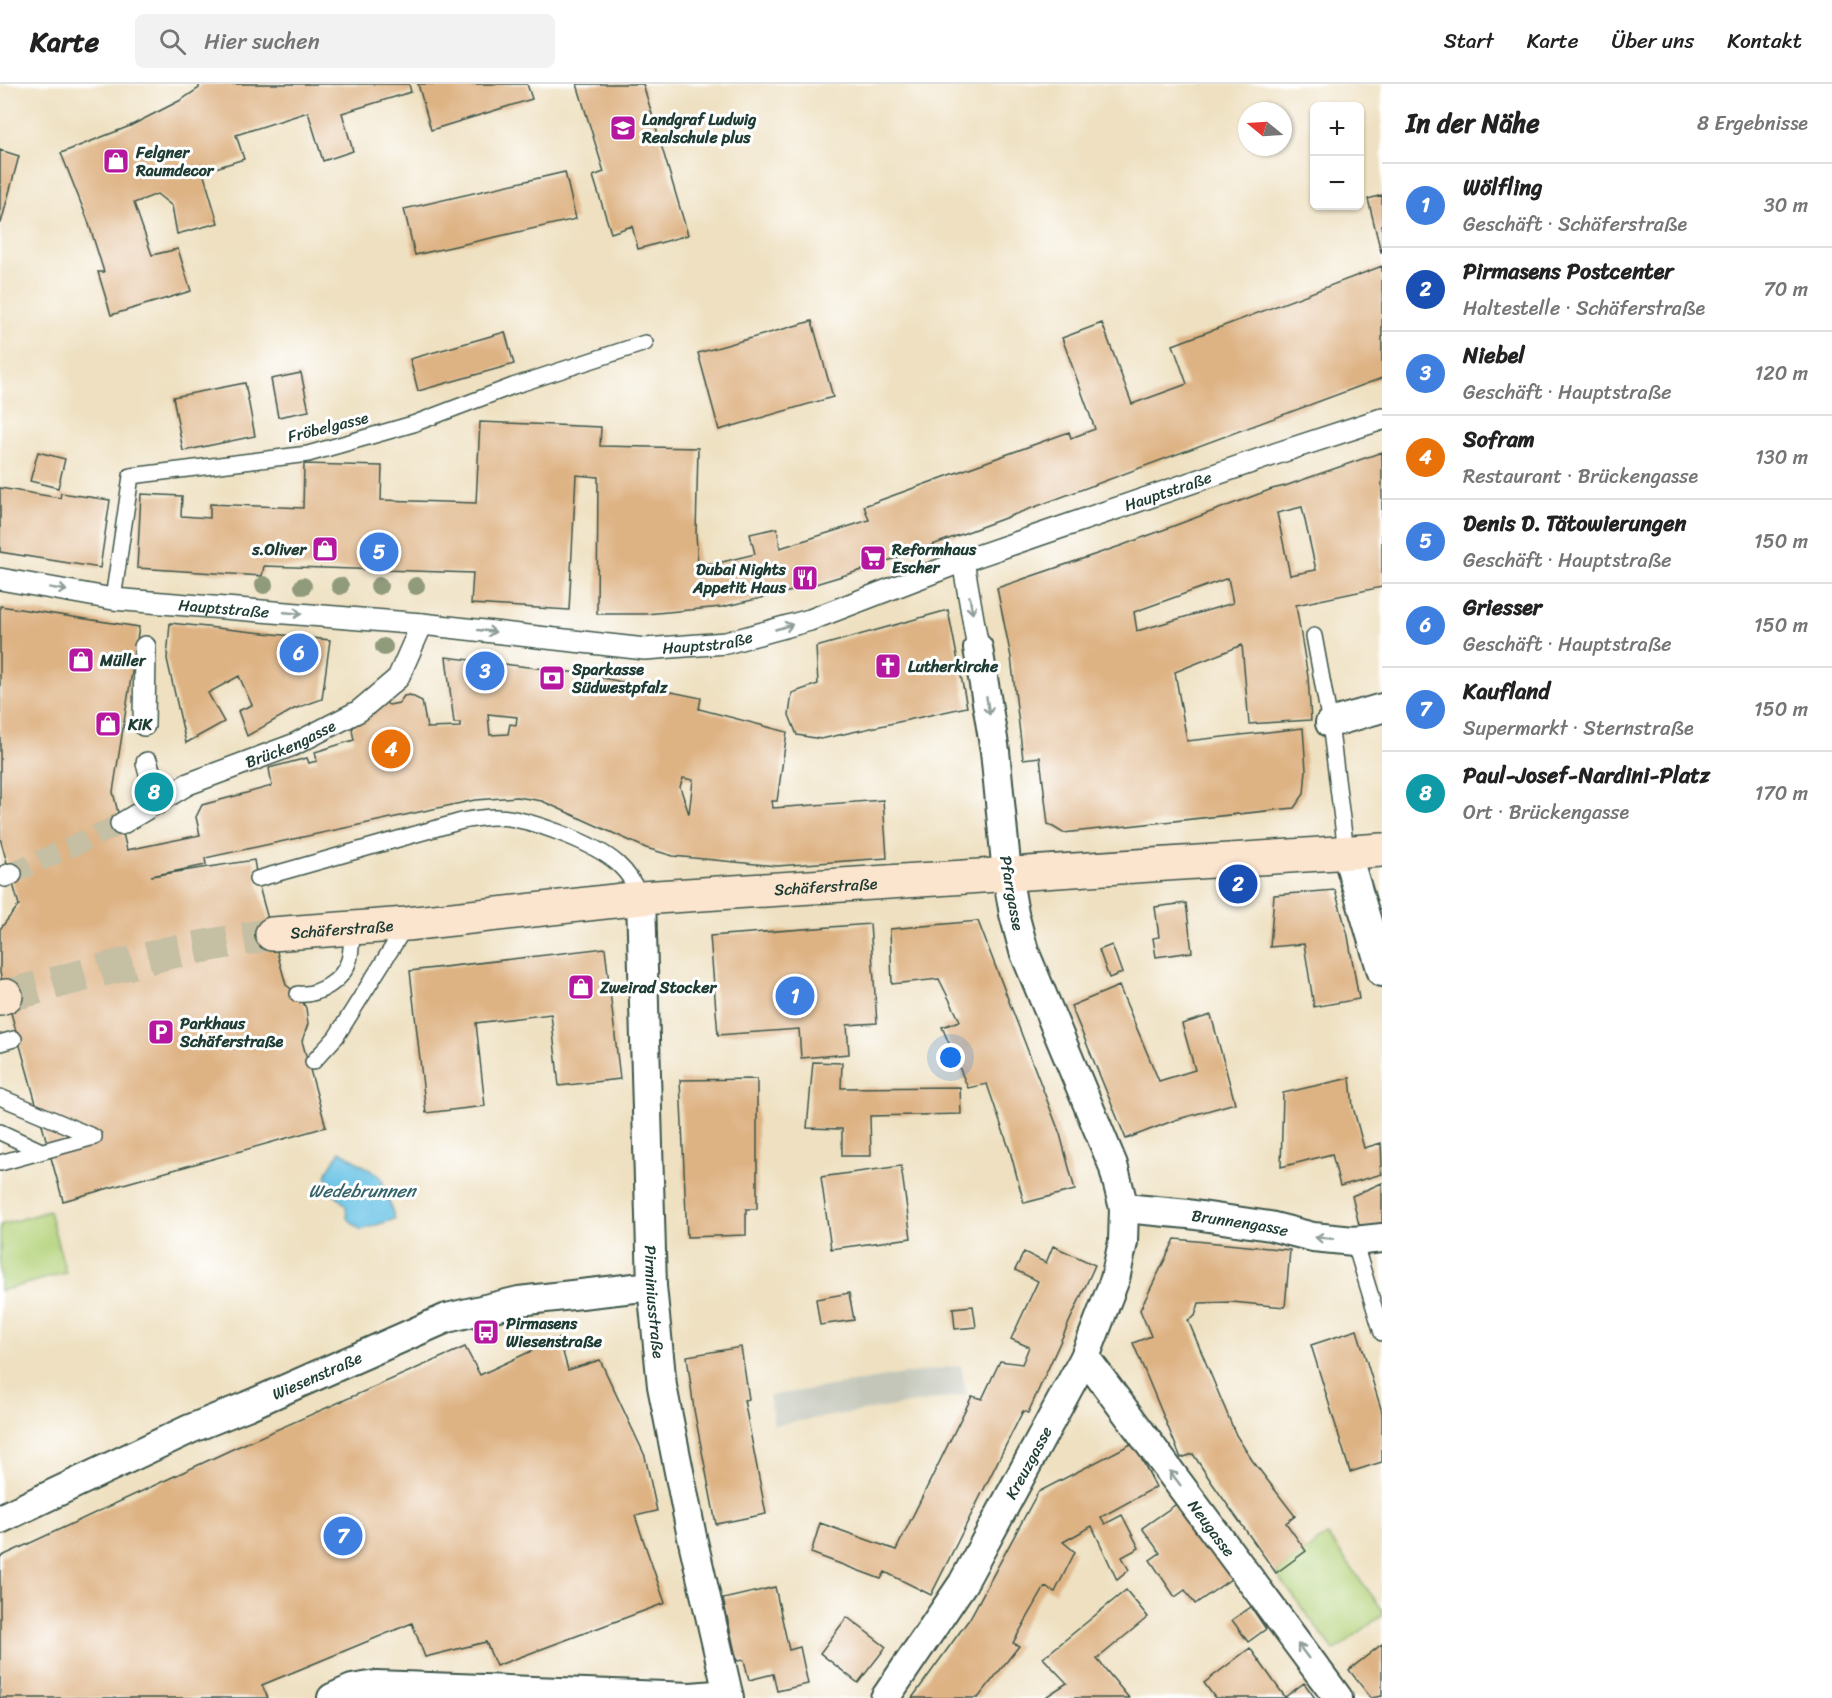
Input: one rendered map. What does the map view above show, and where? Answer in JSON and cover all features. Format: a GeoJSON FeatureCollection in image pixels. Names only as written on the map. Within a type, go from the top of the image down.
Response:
{"type":"FeatureCollection","features":[{"type":"Feature","properties":{"kind":"main road","name":"Schäferstraße"},"geometry":{"type":"LineString","coordinates":[[273,934],[407,924],[641,898],[1382,849]]}},
{"type":"Feature","properties":{"kind":"street","name":"Hauptstraße"},"geometry":{"type":"LineString","coordinates":[[0,579],[114,599],[422,624],[645,649],[726,643],[810,620],[963,561],[1267,456],[1382,419]]}},
{"type":"Feature","properties":{"kind":"street","name":"Pfarrgasse"},"geometry":{"type":"LineString","coordinates":[[963,561],[995,751],[1006,874],[1024,951],[1113,1166],[1124,1208]]}},
{"type":"Feature","properties":{"kind":"street","name":"Brückengasse"},"geometry":{"type":"LineString","coordinates":[[121,824],[188,784],[293,745],[358,711],[398,678],[422,624]]}},
{"type":"Feature","properties":{"kind":"street"},"geometry":{"type":"LineString","coordinates":[[144,725],[145,647]]}},
{"type":"Feature","properties":{"kind":"street"},"geometry":{"type":"LineString","coordinates":[[1330,723],[1382,708]]}},
{"type":"Feature","properties":{"kind":"street"},"geometry":{"type":"LineString","coordinates":[[147,763],[158,803]]}},
{"type":"Feature","properties":{"kind":"street"},"geometry":{"type":"LineString","coordinates":[[1346,851],[1382,972]]}},
{"type":"Feature","properties":{"kind":"street","name":"Pirminiusstraße"},"geometry":{"type":"LineString","coordinates":[[641,898],[652,1286],[662,1386],[692,1537],[729,1696]]}},
{"type":"Feature","properties":{"kind":"street","name":"Brunnengasse"},"geometry":{"type":"LineString","coordinates":[[1124,1208],[1200,1215],[1270,1226],[1313,1237],[1354,1240],[1382,1238]]}},
{"type":"Feature","properties":{"kind":"street","name":"Kreuzgasse"},"geometry":{"type":"LineString","coordinates":[[885,1698],[963,1583],[1085,1357],[1115,1279],[1123,1242],[1124,1208]]}},
{"type":"Feature","properties":{"kind":"street","name":"Wiesenstraße"},"geometry":{"type":"LineString","coordinates":[[0,1519],[190,1429],[447,1318],[519,1301],[652,1286]]}},
{"type":"Feature","properties":{"kind":"street","name":"Neugasse"},"geometry":{"type":"LineString","coordinates":[[1085,1357],[1338,1698]]}},
{"type":"Feature","properties":{"kind":"street"},"geometry":{"type":"LineString","coordinates":[[332,1698],[352,1689],[376,1685],[692,1697],[729,1696]]}},
{"type":"Feature","properties":{"kind":"lane","name":"Fröbelgasse"},"geometry":{"type":"LineString","coordinates":[[114,599],[130,476],[308,454],[414,424],[513,386],[645,343]]}},
{"type":"Feature","properties":{"kind":"lane"},"geometry":{"type":"LineString","coordinates":[[1314,636],[1330,723],[1346,851]]}},
{"type":"Feature","properties":{"kind":"lane"},"geometry":{"type":"LineString","coordinates":[[257,879],[462,820],[496,817],[533,824],[587,843],[617,863],[634,881],[641,898]]}},
{"type":"Feature","properties":{"kind":"lane"},"geometry":{"type":"LineString","coordinates":[[312,1062],[336,1037],[407,924]]}},
{"type":"Feature","properties":{"kind":"lane"},"geometry":{"type":"LineString","coordinates":[[297,994],[313,993],[325,988],[343,972],[349,961],[353,927]]}},
{"type":"Feature","properties":{"kind":"lane"},"geometry":{"type":"LineString","coordinates":[[0,1097],[94,1137],[0,1163]]}},
{"type":"Feature","properties":{"kind":"lane"},"geometry":{"type":"LineString","coordinates":[[0,1132],[41,1152]]}},
{"type":"Feature","properties":{"kind":"lane"},"geometry":{"type":"LineString","coordinates":[[1354,1240],[1382,1333]]}},
{"type":"Feature","properties":{"kind":"shaded area"},"geometry":{"type":"Polygon","coordinates":[[[961,1365],[966,1395],[774,1425],[769,1396],[961,1365]]]}},
{"type":"Feature","properties":{"kind":"green space"},"geometry":{"type":"Polygon","coordinates":[[[49,1211],[66,1273],[0,1291],[0,1225],[49,1211]]]}},
{"type":"Feature","properties":{"kind":"green space"},"geometry":{"type":"Polygon","coordinates":[[[1327,1535],[1382,1609],[1382,1615],[1334,1651],[1276,1573],[1327,1535]]]}},
{"type":"Feature","properties":{"kind":"water","name":"Wedebrunnen"},"geometry":{"type":"Polygon","coordinates":[[[340,1151],[381,1177],[395,1219],[361,1230],[347,1218],[346,1206],[332,1191],[333,1183],[326,1177],[340,1151]]]}},
{"type":"Feature","properties":{"kind":"building"},"geometry":{"type":"Polygon","coordinates":[[[199,84],[409,84],[411,92],[342,113],[353,151],[323,161],[308,112],[236,135],[244,159],[203,172],[218,223],[177,234],[172,206],[157,194],[134,203],[152,255],[178,249],[191,291],[111,315],[98,272],[104,272],[88,221],[61,153],[130,126],[181,100],[199,88],[199,84]]]}},
{"type":"Feature","properties":{"kind":"building"},"geometry":{"type":"Polygon","coordinates":[[[418,84],[527,84],[532,99],[431,130],[418,84]]]}},
{"type":"Feature","properties":{"kind":"building","name":"Landgraf Ludwig Realschule plus"},"geometry":{"type":"Polygon","coordinates":[[[577,84],[643,84],[688,235],[638,249],[632,226],[611,233],[593,176],[604,172],[577,84]]]}},
{"type":"Feature","properties":{"kind":"building"},"geometry":{"type":"Polygon","coordinates":[[[0,150],[19,156],[1,223],[0,223],[0,150]]]}},
{"type":"Feature","properties":{"kind":"building"},"geometry":{"type":"Polygon","coordinates":[[[565,172],[576,219],[415,255],[404,209],[565,172]]]}},
{"type":"Feature","properties":{"kind":"building"},"geometry":{"type":"Polygon","coordinates":[[[1382,195],[1382,252],[1381,252],[1368,199],[1382,195]]]}},
{"type":"Feature","properties":{"kind":"building"},"geometry":{"type":"Polygon","coordinates":[[[1382,266],[1382,378],[927,547],[792,591],[722,607],[646,614],[597,614],[598,477],[576,475],[569,610],[471,604],[473,573],[264,566],[262,576],[137,568],[141,494],[182,496],[181,516],[210,518],[210,504],[303,508],[304,464],[382,466],[381,500],[476,503],[480,422],[601,427],[600,446],[698,448],[696,534],[698,564],[718,563],[755,554],[750,534],[777,528],[780,548],[869,520],[864,506],[1069,432],[1071,438],[1095,429],[1062,338],[1102,323],[1132,404],[1187,384],[1173,345],[1382,266]]]}},
{"type":"Feature","properties":{"kind":"building"},"geometry":{"type":"Polygon","coordinates":[[[812,321],[833,397],[719,430],[698,353],[812,321]]]}},
{"type":"Feature","properties":{"kind":"building"},"geometry":{"type":"Polygon","coordinates":[[[505,332],[514,364],[418,391],[410,359],[505,332]]]}},
{"type":"Feature","properties":{"kind":"building"},"geometry":{"type":"Polygon","coordinates":[[[301,373],[309,411],[278,417],[271,379],[301,373]]]}},
{"type":"Feature","properties":{"kind":"building"},"geometry":{"type":"Polygon","coordinates":[[[245,383],[255,436],[183,451],[173,397],[245,383]]]}},
{"type":"Feature","properties":{"kind":"building"},"geometry":{"type":"Polygon","coordinates":[[[38,452],[65,459],[58,488],[30,481],[38,452]]]}},
{"type":"Feature","properties":{"kind":"building"},"geometry":{"type":"Polygon","coordinates":[[[1382,452],[1382,587],[1296,605],[1308,677],[1311,720],[1249,724],[1242,645],[1175,672],[1187,741],[1303,728],[1306,770],[1304,794],[1294,808],[1063,833],[1048,824],[1040,757],[1023,759],[1011,657],[997,588],[1382,452]],[[1302,507],[1277,513],[1290,575],[1316,570],[1302,507]],[[1228,578],[1134,612],[1137,631],[1233,603],[1228,578]]]}},
{"type":"Feature","properties":{"kind":"building"},"geometry":{"type":"Polygon","coordinates":[[[0,488],[60,498],[61,493],[110,500],[100,568],[0,552],[0,488]]]}},
{"type":"Feature","properties":{"kind":"building"},"geometry":{"type":"Polygon","coordinates":[[[0,606],[139,627],[113,792],[127,850],[200,835],[196,817],[202,805],[272,786],[269,768],[307,758],[309,763],[317,761],[315,752],[354,740],[352,730],[357,721],[383,701],[389,705],[399,703],[404,696],[410,695],[422,701],[427,728],[460,727],[460,723],[454,723],[446,657],[578,673],[701,698],[699,709],[787,732],[777,801],[772,801],[773,808],[883,800],[887,858],[777,866],[673,856],[646,848],[542,801],[517,797],[475,800],[205,858],[206,865],[151,876],[254,860],[257,879],[286,985],[298,994],[306,1008],[308,1024],[302,1041],[326,1127],[63,1201],[0,973],[0,929],[19,905],[0,838],[0,606]],[[488,714],[490,735],[508,734],[510,724],[516,725],[517,717],[488,714]],[[683,778],[680,787],[689,814],[693,780],[683,778]]]}},
{"type":"Feature","properties":{"kind":"building","name":"Lutherkirche"},"geometry":{"type":"Polygon","coordinates":[[[948,610],[967,707],[821,739],[797,735],[789,715],[792,693],[818,684],[816,647],[948,610]]]}},
{"type":"Feature","properties":{"kind":"building"},"geometry":{"type":"Polygon","coordinates":[[[170,623],[330,640],[322,699],[294,709],[247,736],[238,711],[252,705],[239,676],[208,693],[224,722],[186,743],[167,659],[170,623]]]}},
{"type":"Feature","properties":{"kind":"building"},"geometry":{"type":"Polygon","coordinates":[[[1335,890],[1348,936],[1359,999],[1314,1007],[1304,944],[1270,947],[1274,895],[1335,890]]]}},
{"type":"Feature","properties":{"kind":"building"},"geometry":{"type":"Polygon","coordinates":[[[1186,903],[1192,952],[1156,957],[1153,938],[1159,937],[1155,907],[1186,903]]]}},
{"type":"Feature","properties":{"kind":"building"},"geometry":{"type":"Polygon","coordinates":[[[978,921],[1060,1134],[1075,1190],[1024,1203],[1010,1151],[987,1084],[968,1088],[942,1027],[960,1021],[939,979],[892,984],[890,929],[978,921]]]}},
{"type":"Feature","properties":{"kind":"building"},"geometry":{"type":"Polygon","coordinates":[[[870,924],[877,1023],[847,1025],[849,1054],[801,1058],[799,1029],[718,1035],[710,936],[870,924]]]}},
{"type":"Feature","properties":{"kind":"building"},"geometry":{"type":"Polygon","coordinates":[[[1112,945],[1122,973],[1109,978],[1099,950],[1112,945]]]}},
{"type":"Feature","properties":{"kind":"building"},"geometry":{"type":"Polygon","coordinates":[[[605,948],[620,1079],[559,1086],[551,1014],[476,1023],[485,1106],[426,1113],[410,971],[605,948]]]}},
{"type":"Feature","properties":{"kind":"building"},"geometry":{"type":"Polygon","coordinates":[[[1119,986],[1159,1081],[1195,1070],[1182,1024],[1211,1015],[1235,1103],[1175,1120],[1126,1139],[1071,1006],[1119,986]]]}},
{"type":"Feature","properties":{"kind":"building"},"geometry":{"type":"Polygon","coordinates":[[[813,1062],[842,1063],[841,1088],[960,1087],[961,1114],[870,1116],[871,1156],[842,1156],[842,1129],[807,1128],[813,1062]]]}},
{"type":"Feature","properties":{"kind":"building"},"geometry":{"type":"Polygon","coordinates":[[[1350,1078],[1353,1107],[1364,1148],[1381,1143],[1382,1174],[1340,1186],[1332,1154],[1281,1167],[1283,1093],[1350,1078]]]}},
{"type":"Feature","properties":{"kind":"building"},"geometry":{"type":"Polygon","coordinates":[[[757,1079],[757,1209],[746,1209],[746,1235],[687,1237],[680,1080],[757,1079]]]}},
{"type":"Feature","properties":{"kind":"building"},"geometry":{"type":"Polygon","coordinates":[[[901,1166],[911,1238],[831,1249],[821,1177],[901,1166]]]}},
{"type":"Feature","properties":{"kind":"building"},"geometry":{"type":"Polygon","coordinates":[[[1382,1183],[1382,1224],[1360,1229],[1352,1196],[1382,1183]]]}},
{"type":"Feature","properties":{"kind":"building"},"geometry":{"type":"Polygon","coordinates":[[[1175,1239],[1290,1250],[1285,1307],[1232,1302],[1199,1303],[1195,1316],[1188,1320],[1236,1435],[1295,1516],[1286,1523],[1306,1551],[1276,1573],[1193,1454],[1181,1458],[1133,1343],[1151,1336],[1140,1310],[1175,1239]]]}},
{"type":"Feature","properties":{"kind":"building"},"geometry":{"type":"Polygon","coordinates":[[[1053,1246],[1095,1265],[1028,1413],[1023,1411],[931,1595],[885,1572],[881,1579],[811,1553],[820,1523],[896,1550],[972,1396],[982,1399],[1000,1361],[1022,1364],[1029,1347],[1011,1339],[1038,1281],[1015,1270],[1024,1252],[1046,1263],[1053,1246]]]}},
{"type":"Feature","properties":{"kind":"building"},"geometry":{"type":"Polygon","coordinates":[[[849,1293],[854,1320],[820,1325],[816,1299],[849,1293]]]}},
{"type":"Feature","properties":{"kind":"building"},"geometry":{"type":"Polygon","coordinates":[[[973,1306],[976,1327],[955,1329],[953,1308],[973,1306]]]}},
{"type":"Feature","properties":{"kind":"building"},"geometry":{"type":"Polygon","coordinates":[[[1357,1330],[1382,1412],[1382,1462],[1350,1472],[1311,1345],[1357,1330]]]}},
{"type":"Feature","properties":{"kind":"building"},"geometry":{"type":"Polygon","coordinates":[[[559,1338],[568,1370],[600,1360],[645,1456],[657,1511],[635,1516],[665,1603],[496,1666],[486,1642],[425,1657],[412,1623],[262,1685],[268,1698],[0,1698],[0,1557],[235,1448],[465,1347],[480,1375],[559,1338]]]}},
{"type":"Feature","properties":{"kind":"building"},"geometry":{"type":"Polygon","coordinates":[[[741,1347],[749,1399],[744,1400],[766,1514],[716,1524],[694,1410],[687,1356],[741,1347]]]}},
{"type":"Feature","properties":{"kind":"building"},"geometry":{"type":"Polygon","coordinates":[[[1133,1443],[1156,1487],[1101,1517],[1105,1524],[1122,1515],[1139,1548],[1122,1557],[1129,1570],[1117,1580],[1092,1526],[1063,1542],[1075,1552],[1055,1592],[1045,1587],[1013,1643],[1019,1646],[978,1698],[912,1698],[970,1618],[1038,1492],[1133,1443]]]}},
{"type":"Feature","properties":{"kind":"building"},"geometry":{"type":"Polygon","coordinates":[[[1178,1503],[1231,1579],[1195,1604],[1185,1590],[1175,1597],[1150,1560],[1160,1553],[1142,1528],[1178,1503]]]}},
{"type":"Feature","properties":{"kind":"building"},"geometry":{"type":"Polygon","coordinates":[[[775,1587],[789,1650],[800,1647],[808,1684],[777,1691],[773,1674],[749,1680],[744,1660],[737,1661],[723,1599],[775,1587]]]}},
{"type":"Feature","properties":{"kind":"building"},"geometry":{"type":"Polygon","coordinates":[[[1126,1590],[1148,1617],[1097,1659],[1129,1698],[1044,1698],[1067,1683],[1043,1658],[1126,1590]]]}},
{"type":"Feature","properties":{"kind":"building"},"geometry":{"type":"Polygon","coordinates":[[[1251,1607],[1266,1629],[1248,1642],[1232,1620],[1251,1607]]]}},
{"type":"Feature","properties":{"kind":"building"},"geometry":{"type":"Polygon","coordinates":[[[847,1617],[886,1647],[858,1683],[820,1653],[847,1617]]]}},
{"type":"Feature","properties":{"kind":"building"},"geometry":{"type":"Polygon","coordinates":[[[1382,1644],[1382,1696],[1371,1698],[1349,1670],[1382,1644]]]}},
{"type":"Feature","properties":{"kind":"building"},"geometry":{"type":"Polygon","coordinates":[[[1250,1648],[1285,1697],[1304,1683],[1315,1698],[1215,1698],[1204,1683],[1250,1648]]]}},
{"type":"Feature","properties":{"kind":"tunnel"},"geometry":{"type":"LineString","coordinates":[[11,874],[121,824]]}},
{"type":"Feature","properties":{"kind":"tunnel"},"geometry":{"type":"LineString","coordinates":[[6,996],[167,953],[272,934]]}},
{"type":"Feature","properties":{"kind":"place","name":"Landgraf Ludwig Realschule plus"},"geometry":{"type":"Point","coordinates":[623,128]}},
{"type":"Feature","properties":{"kind":"place","name":"Felgner Raumdecor"},"geometry":{"type":"Point","coordinates":[116,161]}},
{"type":"Feature","properties":{"kind":"place","name":"s.Oliver"},"geometry":{"type":"Point","coordinates":[325,549]}},
{"type":"Feature","properties":{"kind":"place","name":"Denis D. Tätowierungen"},"geometry":{"type":"Point","coordinates":[379,552]}},
{"type":"Feature","properties":{"kind":"place","name":"Reformhaus Escher"},"geometry":{"type":"Point","coordinates":[873,558]}},
{"type":"Feature","properties":{"kind":"place","name":"Dubai Nights Appetit Haus"},"geometry":{"type":"Point","coordinates":[805,578]}},
{"type":"Feature","properties":{"kind":"place","name":"Griesser"},"geometry":{"type":"Point","coordinates":[299,653]}},
{"type":"Feature","properties":{"kind":"place","name":"Müller"},"geometry":{"type":"Point","coordinates":[81,660]}},
{"type":"Feature","properties":{"kind":"place","name":"Lutherkirche"},"geometry":{"type":"Point","coordinates":[888,666]}},
{"type":"Feature","properties":{"kind":"place","name":"Niebel"},"geometry":{"type":"Point","coordinates":[485,671]}},
{"type":"Feature","properties":{"kind":"place","name":"Sparkasse Südwestpfalz"},"geometry":{"type":"Point","coordinates":[552,678]}},
{"type":"Feature","properties":{"kind":"place","name":"KiK"},"geometry":{"type":"Point","coordinates":[108,724]}},
{"type":"Feature","properties":{"kind":"place","name":"Sofram"},"geometry":{"type":"Point","coordinates":[391,749]}},
{"type":"Feature","properties":{"kind":"place","name":"Paul-Josef-Nardini-Platz"},"geometry":{"type":"Point","coordinates":[154,792]}},
{"type":"Feature","properties":{"kind":"place","name":"Pirmasens Postcenter"},"geometry":{"type":"Point","coordinates":[1238,884]}},
{"type":"Feature","properties":{"kind":"place","name":"Zweirad Stocker"},"geometry":{"type":"Point","coordinates":[581,987]}},
{"type":"Feature","properties":{"kind":"place","name":"Wölfling"},"geometry":{"type":"Point","coordinates":[795,996]}},
{"type":"Feature","properties":{"kind":"place","name":"Parkhaus Schäferstraße"},"geometry":{"type":"Point","coordinates":[161,1032]}},
{"type":"Feature","properties":{"kind":"place","name":"Pirmasens Wiesenstraße"},"geometry":{"type":"Point","coordinates":[486,1332]}},
{"type":"Feature","properties":{"kind":"place","name":"Kaufland"},"geometry":{"type":"Point","coordinates":[343,1536]}}]}
